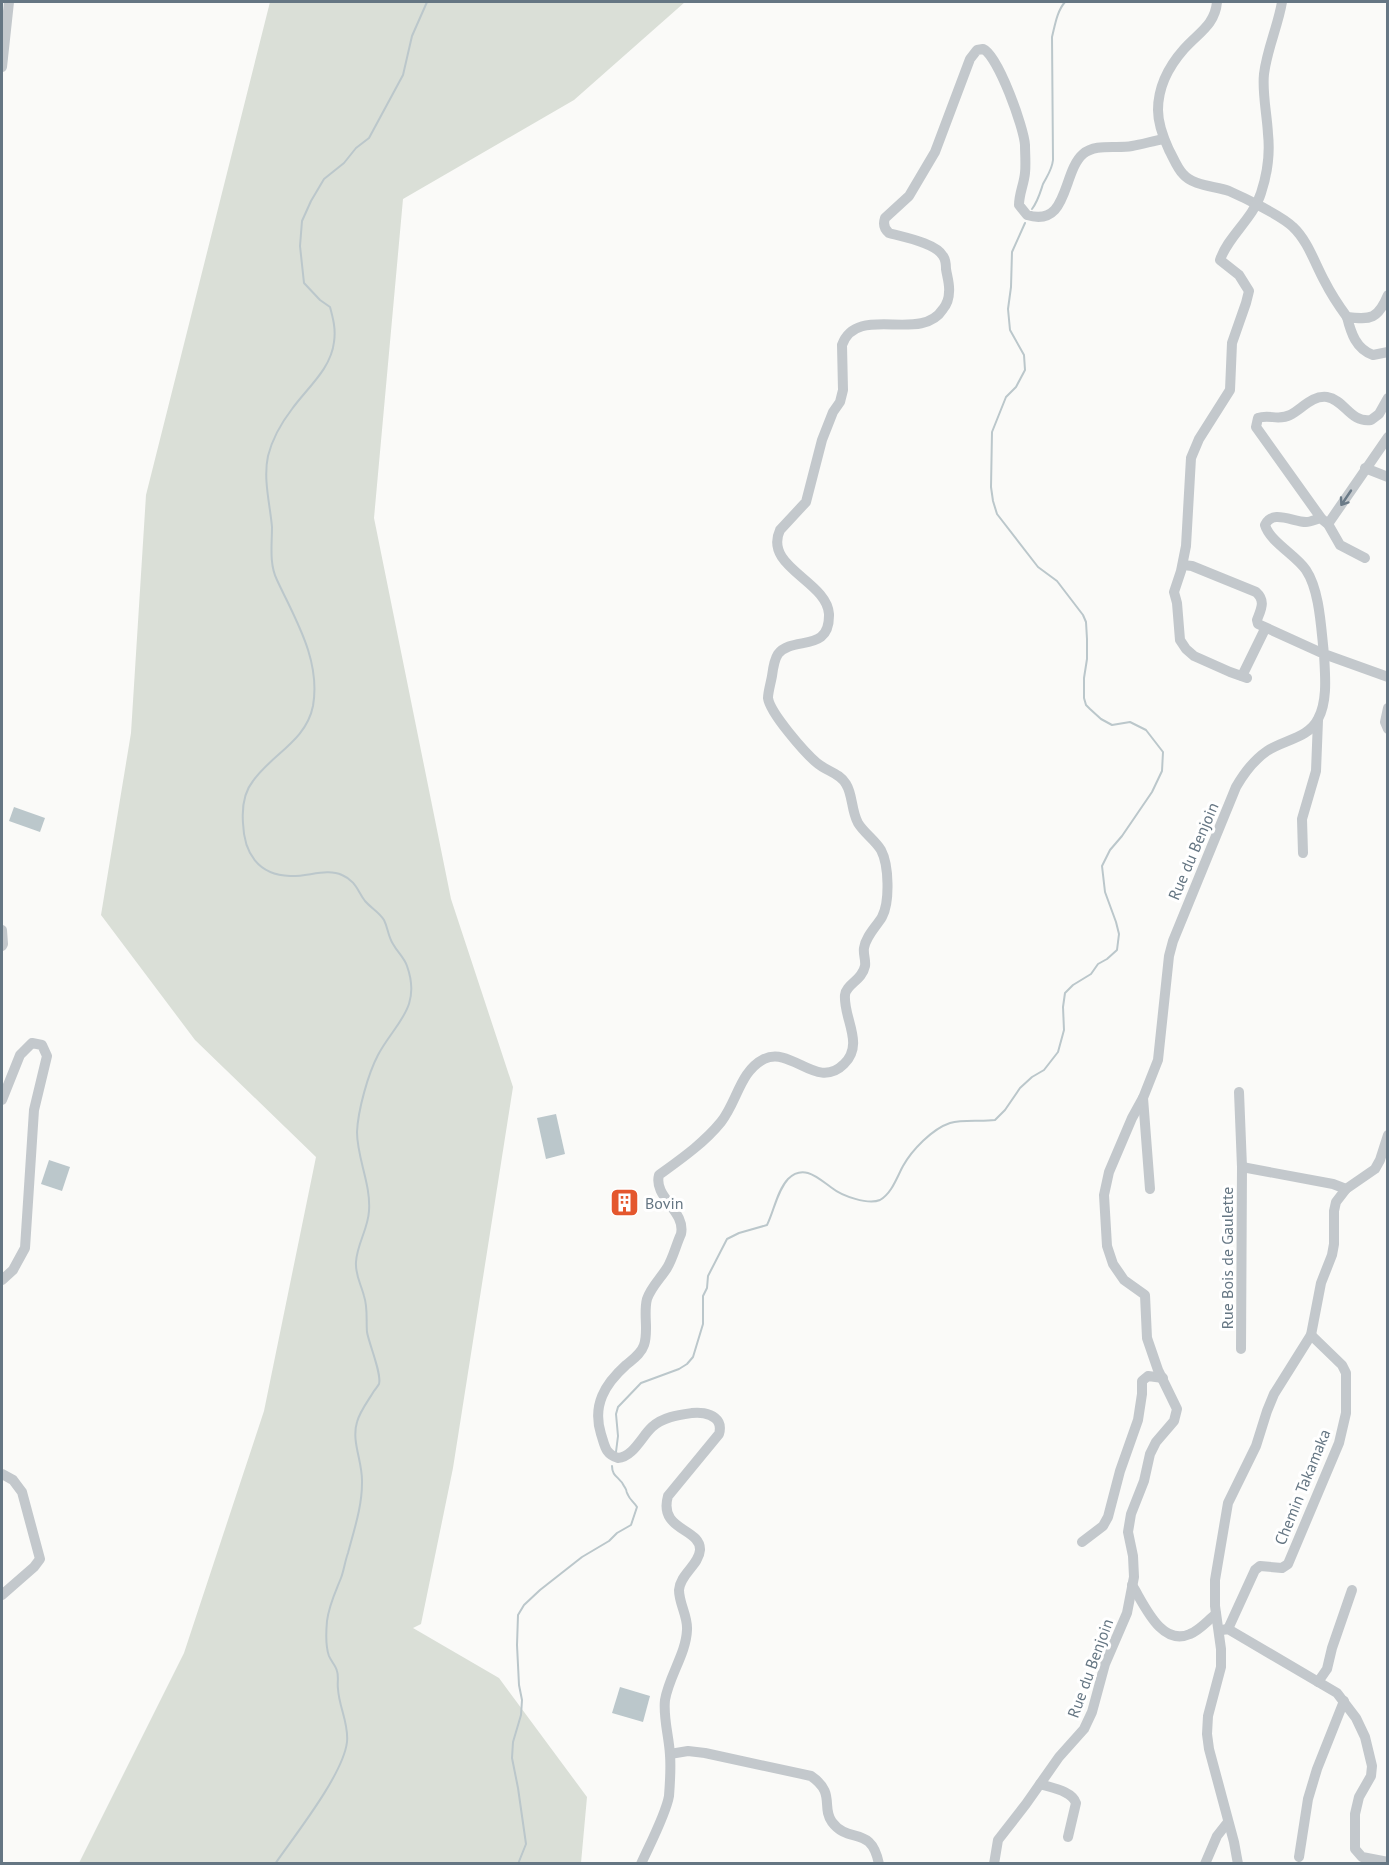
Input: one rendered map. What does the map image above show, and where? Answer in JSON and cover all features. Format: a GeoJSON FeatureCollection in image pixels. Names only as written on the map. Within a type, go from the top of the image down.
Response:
{"type":"FeatureCollection","features":[{"type":"Feature","properties":{"kind":"street"},"geometry":{"type":"LineString","coordinates":[[2,67],[9,2]]}},
{"type":"Feature","properties":{"kind":"street"},"geometry":{"type":"LineString","coordinates":[[1217,2],[1213,19],[1206,29],[1185,48],[1166,74],[1158,110],[1164,139],[1183,174],[1200,183],[1229,191],[1280,217],[1292,226],[1302,237],[1325,283],[1347,317],[1352,334],[1359,346],[1374,355],[1388,352]]}},
{"type":"Feature","properties":{"kind":"street"},"geometry":{"type":"LineString","coordinates":[[1265,628],[1244,677],[1230,672],[1194,656],[1186,649],[1180,640],[1174,592],[1183,565],[1186,546],[1191,458],[1199,439],[1230,390],[1232,343],[1246,303],[1248,291],[1239,275],[1220,260],[1223,252],[1256,205],[1261,192],[1267,166],[1269,136],[1264,74],[1282,2]]}},
{"type":"Feature","properties":{"kind":"street"},"geometry":{"type":"LineString","coordinates":[[641,1863],[669,1798],[670,1754],[665,1721],[666,1699],[687,1631],[686,1615],[679,1590],[681,1579],[700,1550],[698,1542],[669,1518],[666,1503],[668,1496],[717,1437],[720,1427],[711,1415],[697,1413],[674,1415],[654,1426],[627,1455],[618,1458],[610,1455],[603,1445],[597,1423],[598,1405],[612,1378],[644,1347],[646,1336],[644,1310],[648,1296],[668,1267],[682,1229],[680,1220],[658,1186],[659,1174],[690,1152],[723,1120],[746,1075],[762,1060],[773,1056],[783,1057],[794,1060],[803,1068],[825,1073],[843,1066],[853,1049],[845,994],[848,987],[861,976],[868,937],[886,907],[884,858],[881,850],[858,824],[846,784],[842,778],[816,763],[773,712],[768,698],[774,661],[778,654],[790,645],[806,644],[818,640],[828,623],[829,611],[825,598],[788,565],[778,547],[778,535],[806,502],[822,440],[833,412],[840,402],[843,390],[842,345],[849,333],[861,326],[924,324],[934,320],[947,303],[949,292],[946,261],[943,255],[933,246],[889,233],[884,228],[884,222],[885,218],[909,196],[935,152],[974,52],[983,49],[989,52],[1017,114],[1024,141],[1025,173],[1019,205],[1027,215],[1046,216],[1057,207],[1077,161],[1090,150],[1131,146],[1164,139]]}},
{"type":"Feature","properties":{"kind":"street"},"geometry":{"type":"LineString","coordinates":[[1347,317],[1368,319],[1374,316],[1383,306],[1388,295]]}},
{"type":"Feature","properties":{"kind":"street"},"geometry":{"type":"LineString","coordinates":[[1365,558],[1340,545],[1256,427],[1257,420],[1265,416],[1284,418],[1311,400],[1322,397],[1332,398],[1357,419],[1371,420],[1379,414],[1388,398]]}},
{"type":"Feature","properties":{"kind":"street"},"geometry":{"type":"LineString","coordinates":[[1303,853],[1302,819],[1316,771],[1318,720],[1323,702],[1324,654],[1311,579],[1298,561],[1270,534],[1265,525],[1268,519],[1275,516],[1307,522],[1324,521],[1388,437]]}},
{"type":"Feature","properties":{"kind":"street"},"geometry":{"type":"LineString","coordinates":[[1365,468],[1388,477]]}},
{"type":"Feature","properties":{"kind":"street"},"geometry":{"type":"LineString","coordinates":[[1183,565],[1192,566],[1257,592],[1263,602],[1257,620],[1258,624],[1265,628],[1324,654],[1388,677]]}},
{"type":"Feature","properties":{"kind":"street"},"geometry":{"type":"LineString","coordinates":[[1388,708],[1385,722],[1388,729]]}},
{"type":"Feature","properties":{"kind":"street","name":"Rue du Benjoin"},"geometry":{"type":"LineString","coordinates":[[994,1863],[998,1840],[1059,1757],[1084,1729],[1092,1712],[1105,1664],[1127,1613],[1134,1577],[1128,1532],[1131,1514],[1144,1482],[1150,1454],[1174,1421],[1177,1409],[1152,1356],[1147,1338],[1145,1295],[1119,1275],[1113,1264],[1107,1246],[1104,1195],[1105,1184],[1158,1060],[1169,956],[1173,941],[1236,787],[1251,766],[1267,750],[1305,733],[1318,720]]}},
{"type":"Feature","properties":{"kind":"street"},"geometry":{"type":"LineString","coordinates":[[2,930],[2,946]]}},
{"type":"Feature","properties":{"kind":"street"},"geometry":{"type":"LineString","coordinates":[[2,1100],[20,1055],[32,1043],[42,1045],[48,1056],[34,1110],[25,1248],[13,1270],[2,1280]]}},
{"type":"Feature","properties":{"kind":"street","name":"Rue Bois de Gaulette"},"geometry":{"type":"LineString","coordinates":[[1239,1092],[1242,1167],[1241,1349]]}},
{"type":"Feature","properties":{"kind":"street","name":"Rue du Benjoin"},"geometry":{"type":"LineString","coordinates":[[1143,1098],[1150,1189]]}},
{"type":"Feature","properties":{"kind":"street"},"geometry":{"type":"LineString","coordinates":[[1388,1135],[1375,1169],[1346,1189],[1336,1202],[1332,1255],[1321,1283],[1311,1335],[1274,1394],[1256,1446],[1228,1503],[1215,1580],[1216,1614],[1224,1630],[1337,1693],[1361,1727],[1372,1766],[1371,1776],[1359,1797],[1355,1814],[1355,1849],[1362,1857],[1388,1862]]}},
{"type":"Feature","properties":{"kind":"street","name":"Rue Bois de Gaulette"},"geometry":{"type":"LineString","coordinates":[[1242,1167],[1333,1184],[1346,1189]]}},
{"type":"Feature","properties":{"kind":"street","name":"Chemin Takamaka"},"geometry":{"type":"LineString","coordinates":[[1224,1630],[1255,1570],[1260,1566],[1282,1568],[1288,1564],[1339,1443],[1346,1413],[1346,1373],[1342,1365],[1311,1335]]}},
{"type":"Feature","properties":{"kind":"street"},"geometry":{"type":"LineString","coordinates":[[1082,1542],[1103,1526],[1108,1517],[1120,1471],[1138,1420],[1142,1381],[1148,1376],[1163,1378]]}},
{"type":"Feature","properties":{"kind":"street"},"geometry":{"type":"LineString","coordinates":[[2,1474],[13,1480],[22,1492],[40,1559],[2,1595]]}},
{"type":"Feature","properties":{"kind":"street"},"geometry":{"type":"LineString","coordinates":[[1132,1585],[1159,1626],[1172,1635],[1188,1635],[1195,1632],[1216,1614]]}},
{"type":"Feature","properties":{"kind":"street"},"geometry":{"type":"LineString","coordinates":[[1318,1682],[1327,1669],[1352,1590]]}},
{"type":"Feature","properties":{"kind":"street"},"geometry":{"type":"LineString","coordinates":[[1224,1630],[1221,1667],[1208,1716],[1207,1734],[1238,1863]]}},
{"type":"Feature","properties":{"kind":"street"},"geometry":{"type":"LineString","coordinates":[[1299,1857],[1308,1799],[1317,1768],[1344,1701]]}},
{"type":"Feature","properties":{"kind":"street"},"geometry":{"type":"LineString","coordinates":[[670,1754],[688,1751],[811,1776],[823,1788],[827,1796],[828,1812],[833,1824],[840,1830],[858,1835],[870,1842],[877,1853],[879,1863]]}},
{"type":"Feature","properties":{"kind":"street"},"geometry":{"type":"LineString","coordinates":[[1040,1785],[1074,1798],[1076,1803],[1068,1837]]}},
{"type":"Feature","properties":{"kind":"street"},"geometry":{"type":"LineString","coordinates":[[1205,1863],[1217,1836],[1228,1822]]}},
{"type":"Feature","properties":{"kind":"shaded area"},"geometry":{"type":"Polygon","coordinates":[[[270,2],[685,2],[574,100],[403,199],[374,518],[451,899],[513,1087],[453,1468],[421,1624],[413,1628],[499,1678],[587,1797],[581,1863],[79,1863],[184,1653],[264,1411],[316,1157],[195,1040],[101,915],[131,733],[146,495],[270,2]]]}},
{"type":"Feature","properties":{"kind":"shaded area"},"geometry":{"type":"Polygon","coordinates":[[[14,807],[45,818],[40,832],[9,821],[14,807]]]}},
{"type":"Feature","properties":{"kind":"shaded area"},"geometry":{"type":"Polygon","coordinates":[[[556,1114],[565,1154],[546,1159],[537,1118],[556,1114]]]}},
{"type":"Feature","properties":{"kind":"shaded area"},"geometry":{"type":"Polygon","coordinates":[[[49,1160],[70,1167],[62,1191],[41,1184],[49,1160]]]}},
{"type":"Feature","properties":{"kind":"shaded area"},"geometry":{"type":"Polygon","coordinates":[[[620,1687],[650,1696],[643,1722],[612,1713],[620,1687]]]}},
{"type":"Feature","properties":{"kind":"waterway"},"geometry":{"type":"LineString","coordinates":[[275,1864],[328,1787],[344,1756],[347,1742],[347,1729],[339,1696],[338,1673],[327,1647],[327,1621],[343,1572],[361,1501],[362,1475],[355,1437],[357,1422],[379,1384],[377,1366],[367,1332],[366,1305],[356,1267],[358,1249],[369,1211],[368,1191],[357,1132],[361,1103],[371,1072],[378,1055],[409,1004],[411,981],[407,966],[391,941],[384,920],[365,901],[350,880],[330,872],[296,876],[269,872],[255,860],[246,844],[243,812],[248,790],[261,771],[303,729],[313,706],[314,689],[313,672],[305,640],[274,574],[267,465],[268,456],[278,431],[292,409],[318,378],[328,361],[334,342],[330,307],[304,283],[300,246],[302,221],[324,179],[369,138],[403,75],[412,36],[427,2]]}},
{"type":"Feature","properties":{"kind":"waterway"},"geometry":{"type":"LineString","coordinates":[[1032,209],[1053,160],[1052,37],[1058,14],[1065,2]]}},
{"type":"Feature","properties":{"kind":"waterway"},"geometry":{"type":"LineString","coordinates":[[616,1452],[618,1407],[641,1383],[679,1369],[693,1357],[703,1324],[703,1296],[707,1288],[708,1276],[727,1239],[767,1225],[781,1189],[794,1174],[800,1172],[811,1174],[848,1197],[869,1201],[880,1200],[891,1189],[912,1153],[936,1130],[955,1122],[995,1120],[1020,1088],[1044,1070],[1058,1052],[1064,1030],[1065,993],[1091,974],[1098,964],[1117,950],[1119,934],[1105,892],[1102,866],[1110,850],[1152,792],[1162,771],[1163,752],[1146,730],[1130,722],[1112,725],[1101,719],[1086,705],[1084,678],[1087,639],[1086,622],[1083,615],[1057,581],[1038,567],[997,514],[993,501],[992,432],[1006,397],[1016,387],[1025,370],[1024,355],[1010,330],[1008,309],[1012,252],[1025,223]]}},
{"type":"Feature","properties":{"kind":"waterway"},"geometry":{"type":"LineString","coordinates":[[518,1864],[526,1844],[512,1758],[522,1700],[517,1645],[518,1615],[524,1605],[540,1590],[582,1557],[631,1525],[637,1507],[613,1472],[612,1466]]}},
{"type":"Feature","properties":{"kind":"place","name":"Bovin"},"geometry":{"type":"Point","coordinates":[624,1203]}}]}
